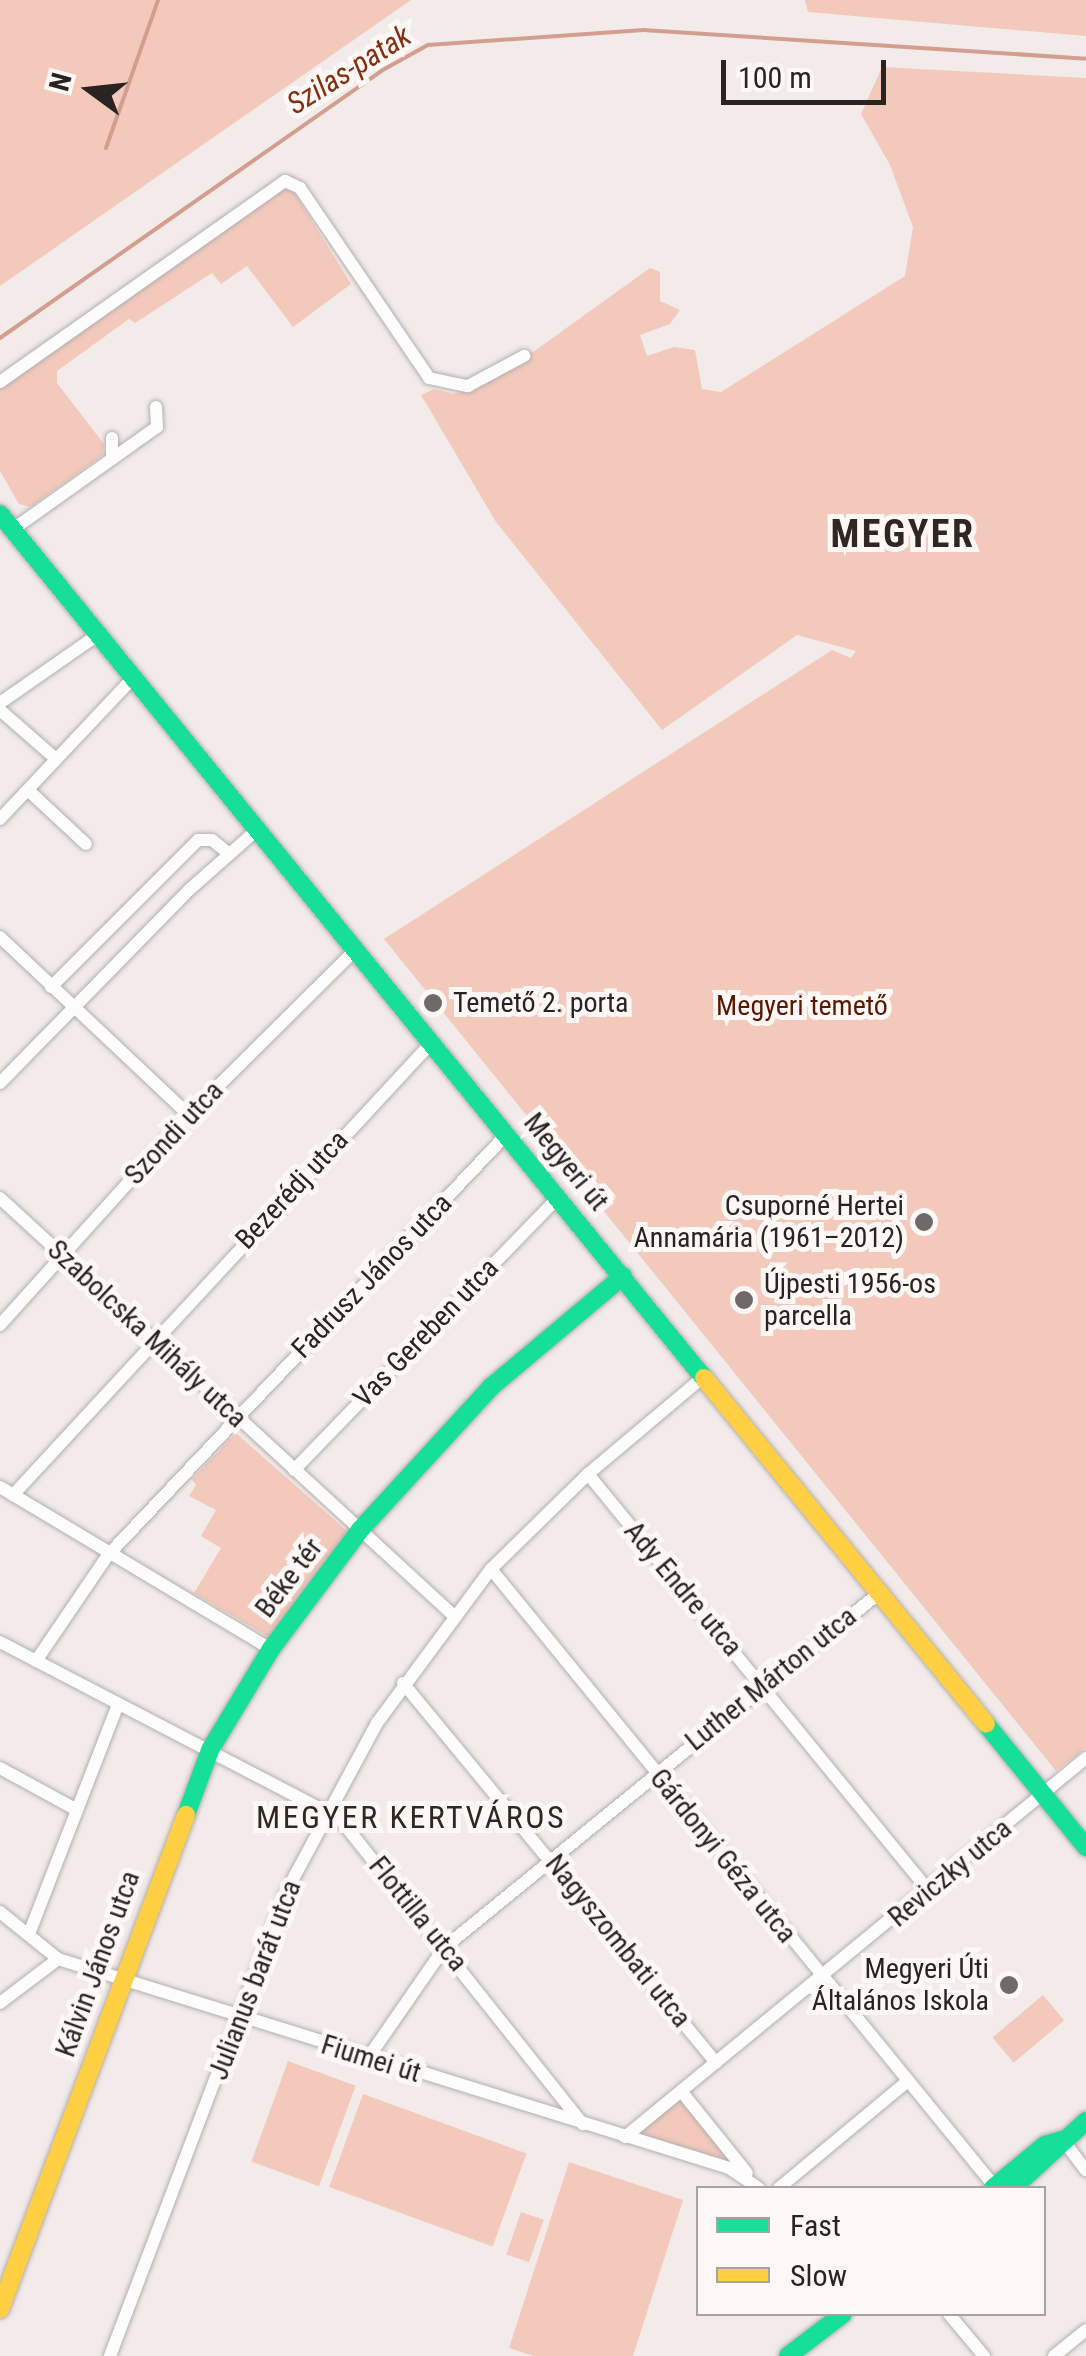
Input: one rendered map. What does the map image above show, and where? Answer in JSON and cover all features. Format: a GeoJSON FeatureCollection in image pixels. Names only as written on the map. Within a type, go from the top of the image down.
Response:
{"type":"FeatureCollection","features":[{"type":"Feature","properties":{"kind":"main road","name":"Megyeri út"},"geometry":{"type":"LineString","coordinates":[[0,514],[1086,1847]]}},
{"type":"Feature","properties":{"kind":"main road"},"geometry":{"type":"LineString","coordinates":[[360,1530],[492,1386],[623,1276]]}},
{"type":"Feature","properties":{"kind":"main road","name":"Béke tér"},"geometry":{"type":"LineString","coordinates":[[271,1649],[360,1530]]}},
{"type":"Feature","properties":{"kind":"main road","name":"Kálvin János utca"},"geometry":{"type":"LineString","coordinates":[[0,2309],[210,1750],[271,1649]]}},
{"type":"Feature","properties":{"kind":"main road"},"geometry":{"type":"LineString","coordinates":[[1004,2186],[1086,2121]]}},
{"type":"Feature","properties":{"kind":"main road"},"geometry":{"type":"LineString","coordinates":[[788,2356],[839,2316]]}},
{"type":"Feature","properties":{"kind":"main road"},"geometry":{"type":"LineString","coordinates":[[807,2356],[857,2316]]}},
{"type":"Feature","properties":{"kind":"street"},"geometry":{"type":"LineString","coordinates":[[0,382],[285,181],[300,188],[409,354],[435,382],[468,386],[524,356]]}},
{"type":"Feature","properties":{"kind":"street"},"geometry":{"type":"LineString","coordinates":[[12,530],[157,427],[156,407]]}},
{"type":"Feature","properties":{"kind":"street"},"geometry":{"type":"LineString","coordinates":[[112,438],[112,459]]}},
{"type":"Feature","properties":{"kind":"street"},"geometry":{"type":"LineString","coordinates":[[56,759],[0,706],[99,634]]}},
{"type":"Feature","properties":{"kind":"street"},"geometry":{"type":"LineString","coordinates":[[0,818],[134,677]]}},
{"type":"Feature","properties":{"kind":"street"},"geometry":{"type":"LineString","coordinates":[[28,790],[86,844]]}},
{"type":"Feature","properties":{"kind":"street"},"geometry":{"type":"LineString","coordinates":[[0,1084],[73,1007],[258,830]]}},
{"type":"Feature","properties":{"kind":"street"},"geometry":{"type":"LineString","coordinates":[[51,987],[198,840],[212,840],[229,854]]}},
{"type":"Feature","properties":{"kind":"street"},"geometry":{"type":"LineString","coordinates":[[0,937],[188,1115]]}},
{"type":"Feature","properties":{"kind":"street","name":"Szondi utca"},"geometry":{"type":"LineString","coordinates":[[0,1325],[188,1115],[356,949]]}},
{"type":"Feature","properties":{"kind":"street","name":"Bezerédj utca"},"geometry":{"type":"LineString","coordinates":[[13,1496],[152,1338],[432,1042]]}},
{"type":"Feature","properties":{"kind":"street","name":"Fadrusz János utca"},"geometry":{"type":"LineString","coordinates":[[238,1417],[507,1134]]}},
{"type":"Feature","properties":{"kind":"street","name":"Vas Gereben utca"},"geometry":{"type":"LineString","coordinates":[[294,1470],[559,1197]]}},
{"type":"Feature","properties":{"kind":"street","name":"Szabolcska Mihály utca"},"geometry":{"type":"LineString","coordinates":[[0,1198],[294,1470]]}},
{"type":"Feature","properties":{"kind":"street","name":"Julianus barát utca"},"geometry":{"type":"LineString","coordinates":[[110,2356],[286,1892],[326,1810],[404,1683],[452,1614],[491,1569],[588,1474],[704,1377]]}},
{"type":"Feature","properties":{"kind":"street"},"geometry":{"type":"LineString","coordinates":[[36,1661],[108,1555],[238,1417]]}},
{"type":"Feature","properties":{"kind":"street","name":"Béke tér"},"geometry":{"type":"LineString","coordinates":[[294,1470],[360,1530]]}},
{"type":"Feature","properties":{"kind":"street","name":"Ady Endre utca"},"geometry":{"type":"LineString","coordinates":[[588,1474],[929,1890]]}},
{"type":"Feature","properties":{"kind":"street","name":"Béke tér"},"geometry":{"type":"LineString","coordinates":[[0,1488],[271,1649]]}},
{"type":"Feature","properties":{"kind":"street"},"geometry":{"type":"LineString","coordinates":[[360,1530],[452,1614]]}},
{"type":"Feature","properties":{"kind":"street","name":"Gárdonyi Géza utca"},"geometry":{"type":"LineString","coordinates":[[491,1569],[822,1978],[999,2186]]}},
{"type":"Feature","properties":{"kind":"street","name":"Luther Márton utca"},"geometry":{"type":"LineString","coordinates":[[368,2058],[446,1947],[878,1594]]}},
{"type":"Feature","properties":{"kind":"street","name":"Flottilla utca"},"geometry":{"type":"LineString","coordinates":[[0,1642],[326,1810],[446,1947],[582,2124]]}},
{"type":"Feature","properties":{"kind":"street","name":"Nagyszombati utca"},"geometry":{"type":"LineString","coordinates":[[404,1683],[552,1858],[716,2063]]}},
{"type":"Feature","properties":{"kind":"street"},"geometry":{"type":"LineString","coordinates":[[29,1934],[118,1704]]}},
{"type":"Feature","properties":{"kind":"street","name":"Reviczky utca"},"geometry":{"type":"LineString","coordinates":[[625,2137],[1086,1758]]}},
{"type":"Feature","properties":{"kind":"street"},"geometry":{"type":"LineString","coordinates":[[0,1768],[77,1810]]}},
{"type":"Feature","properties":{"kind":"street","name":"Fiumei út"},"geometry":{"type":"LineString","coordinates":[[0,1912],[58,1959],[121,1982],[729,2168],[757,2186]]}},
{"type":"Feature","properties":{"kind":"street"},"geometry":{"type":"LineString","coordinates":[[1,2004],[58,1959]]}},
{"type":"Feature","properties":{"kind":"street"},"geometry":{"type":"LineString","coordinates":[[781,2186],[908,2081]]}},
{"type":"Feature","properties":{"kind":"street","name":"Fiumei út"},"geometry":{"type":"LineString","coordinates":[[682,2091],[757,2186]]}},
{"type":"Feature","properties":{"kind":"street"},"geometry":{"type":"LineString","coordinates":[[1062,2140],[1086,2170]]}},
{"type":"Feature","properties":{"kind":"street"},"geometry":{"type":"LineString","coordinates":[[951,2316],[984,2356]]}},
{"type":"Feature","properties":{"kind":"street"},"geometry":{"type":"LineString","coordinates":[[1054,2356],[1086,2330]]}},
{"type":"Feature","properties":{"kind":"green space"},"geometry":{"type":"Polygon","coordinates":[[[0,0],[411,0],[0,286],[0,0]]]}},
{"type":"Feature","properties":{"kind":"green space"},"geometry":{"type":"Polygon","coordinates":[[[805,0],[1086,0],[1086,36],[808,12],[805,0]]]}},
{"type":"Feature","properties":{"kind":"green space","name":"Megyeri temető"},"geometry":{"type":"Polygon","coordinates":[[[882,67],[1086,78],[1086,1748],[1056,1771],[384,939],[832,650],[851,658],[856,651],[797,635],[662,730],[496,522],[421,395],[434,389],[454,394],[497,378],[650,268],[660,272],[660,301],[680,310],[670,324],[640,335],[647,356],[674,347],[695,350],[702,389],[721,392],[905,276],[913,227],[890,165],[861,114],[882,67]]]}},
{"type":"Feature","properties":{"kind":"green space"},"geometry":{"type":"Polygon","coordinates":[[[280,188],[294,192],[351,284],[293,327],[247,266],[221,284],[212,273],[135,323],[129,319],[57,371],[57,383],[104,444],[103,455],[30,507],[19,504],[0,471],[0,387],[280,188]]]}},
{"type":"Feature","properties":{"kind":"green space"},"geometry":{"type":"Polygon","coordinates":[[[236,1433],[347,1531],[270,1638],[194,1593],[221,1548],[201,1536],[216,1510],[189,1496],[196,1485],[192,1479],[236,1433]]]}},
{"type":"Feature","properties":{"kind":"green space"},"geometry":{"type":"Polygon","coordinates":[[[1043,1995],[1064,2020],[1014,2063],[992,2037],[1043,1995]]]}},
{"type":"Feature","properties":{"kind":"green space"},"geometry":{"type":"Polygon","coordinates":[[[288,2061],[356,2086],[319,2186],[251,2162],[288,2061]]]}},
{"type":"Feature","properties":{"kind":"green space"},"geometry":{"type":"Polygon","coordinates":[[[681,2091],[733,2156],[729,2168],[625,2137],[681,2091]]]}},
{"type":"Feature","properties":{"kind":"green space"},"geometry":{"type":"Polygon","coordinates":[[[363,2094],[527,2154],[493,2247],[329,2187],[363,2094]]]}},
{"type":"Feature","properties":{"kind":"green space"},"geometry":{"type":"Polygon","coordinates":[[[569,2162],[683,2200],[633,2356],[533,2356],[509,2348],[569,2162]]]}},
{"type":"Feature","properties":{"kind":"green space"},"geometry":{"type":"Polygon","coordinates":[[[521,2212],[544,2220],[529,2262],[506,2255],[521,2212]]]}},
{"type":"Feature","properties":{"kind":"waterway"},"geometry":{"type":"LineString","coordinates":[[106,148],[158,0]]}},
{"type":"Feature","properties":{"kind":"waterway","name":"Szilas-patak"},"geometry":{"type":"LineString","coordinates":[[0,338],[381,71],[428,45],[643,30],[1086,59]]}},
{"type":"Feature","properties":{"kind":"traffic: fast"},"geometry":{"type":"LineString","coordinates":[[0,514],[704,1378]]}},
{"type":"Feature","properties":{"kind":"traffic: fast"},"geometry":{"type":"LineString","coordinates":[[186,1815],[210,1750],[271,1649],[360,1530],[492,1386],[623,1276]]}},
{"type":"Feature","properties":{"kind":"traffic: fast"},"geometry":{"type":"LineString","coordinates":[[986,1724],[1086,1847]]}},
{"type":"Feature","properties":{"kind":"traffic: fast"},"geometry":{"type":"LineString","coordinates":[[1015,2186],[1086,2121]]}},
{"type":"Feature","properties":{"kind":"traffic: fast"},"geometry":{"type":"LineString","coordinates":[[995,2186],[1045,2145],[1063,2140]]}},
{"type":"Feature","properties":{"kind":"traffic: fast"},"geometry":{"type":"LineString","coordinates":[[788,2356],[840,2316]]}},
{"type":"Feature","properties":{"kind":"traffic: slow"},"geometry":{"type":"LineString","coordinates":[[704,1378],[986,1724]]}},
{"type":"Feature","properties":{"kind":"traffic: slow"},"geometry":{"type":"LineString","coordinates":[[0,2309],[186,1815]]}},
{"type":"Feature","properties":{"kind":"place","name":"Temető 2. porta"},"geometry":{"type":"Point","coordinates":[433,1003]}},
{"type":"Feature","properties":{"kind":"place","name":"Csuporné Hertei Annamária (1961–2012)"},"geometry":{"type":"Point","coordinates":[924,1222]}},
{"type":"Feature","properties":{"kind":"place","name":"Újpesti 1956-os parcella"},"geometry":{"type":"Point","coordinates":[744,1300]}},
{"type":"Feature","properties":{"kind":"place","name":"Megyeri Úti Általános Iskola"},"geometry":{"type":"Point","coordinates":[1009,1985]}},
{"type":"Feature","properties":{"kind":"district","name":"MEGYER"},"geometry":{"type":"Point","coordinates":[903,535]}},
{"type":"Feature","properties":{"kind":"district","name":"MEGYER KERTVÁROS"},"geometry":{"type":"Point","coordinates":[411,1817]}}]}
